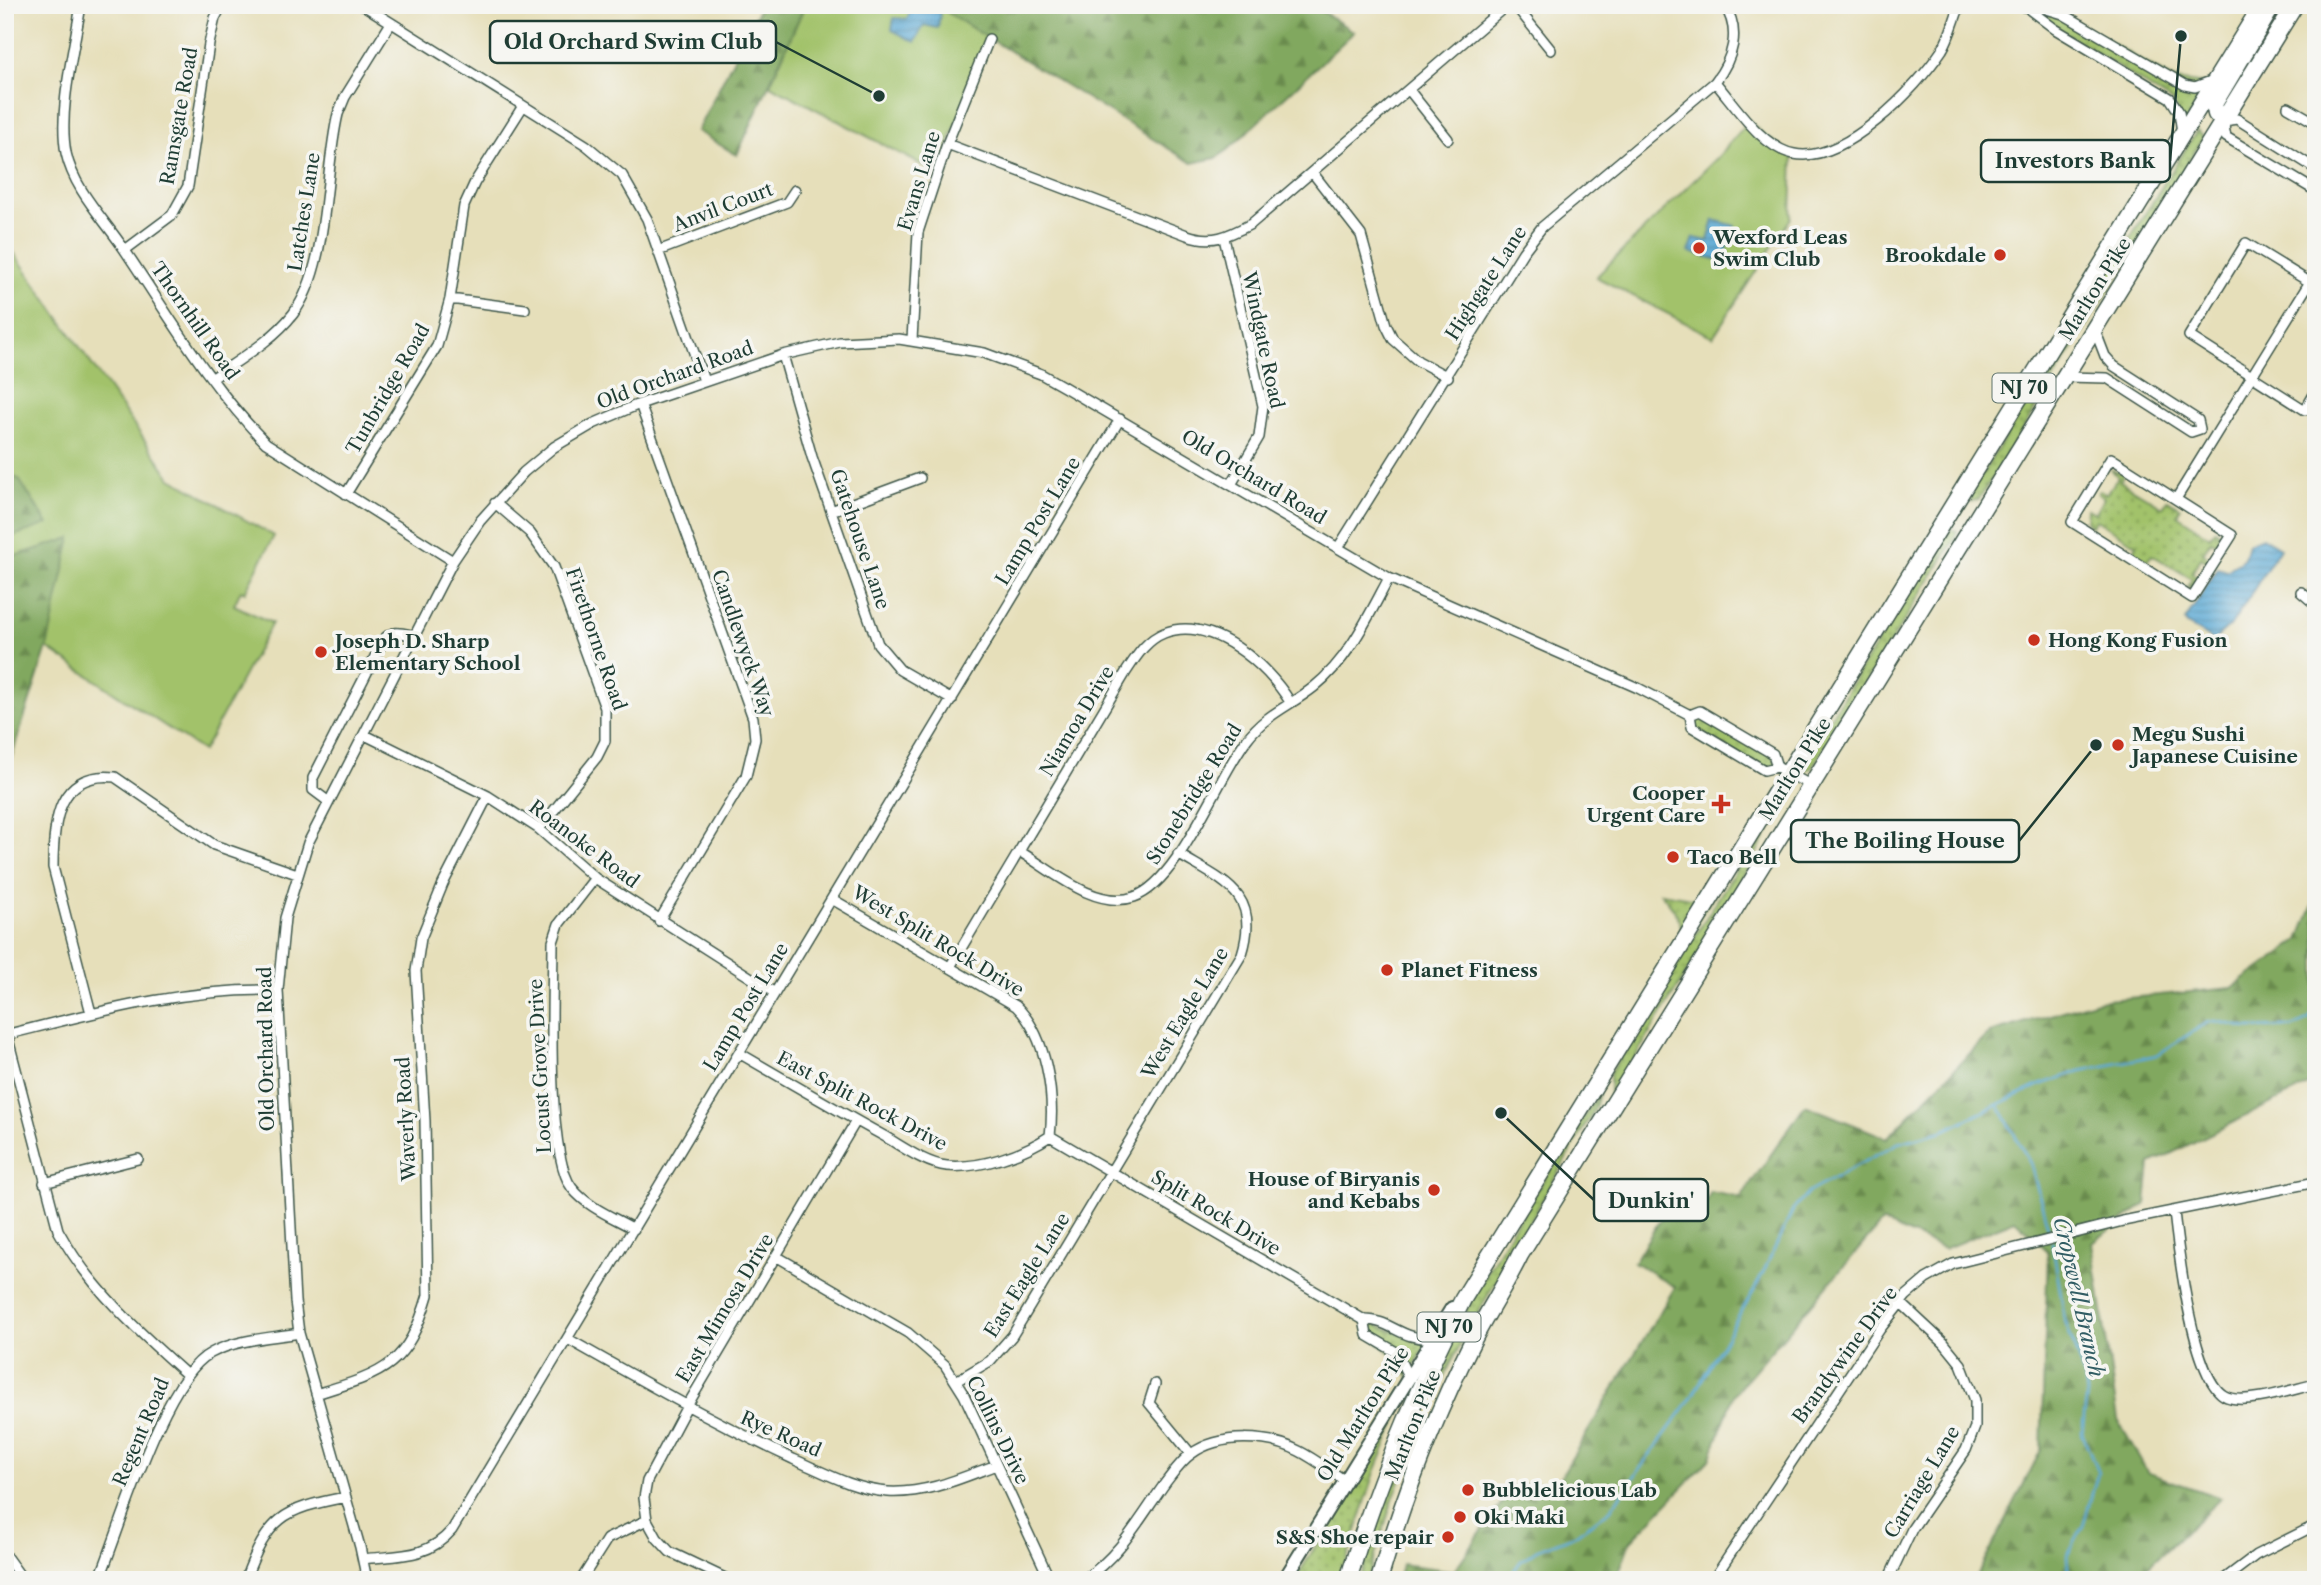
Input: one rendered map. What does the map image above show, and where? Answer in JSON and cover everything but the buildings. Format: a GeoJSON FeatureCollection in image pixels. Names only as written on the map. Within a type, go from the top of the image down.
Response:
{"type":"FeatureCollection","features":[{"type":"Feature","properties":{"kind":"highway","name":"Marlton Pike"},"geometry":{"type":"LineString","coordinates":[[1348,1580],[1394,1449],[1431,1363],[1480,1272],[1605,1070],[1783,770],[2262,5]]}},
{"type":"Feature","properties":{"kind":"highway"},"geometry":{"type":"LineString","coordinates":[[2223,121],[2216,114],[2214,104],[2273,5]]}},
{"type":"Feature","properties":{"kind":"highway","name":"Marlton Pike"},"geometry":{"type":"LineString","coordinates":[[1379,1580],[1430,1431],[1472,1341],[1600,1124],[2295,5]]}},
{"type":"Feature","properties":{"kind":"highway"},"geometry":{"type":"LineString","coordinates":[[1600,1124],[1608,1099],[1605,1070]]}},
{"type":"Feature","properties":{"kind":"street","name":"Thornhill Road"},"geometry":{"type":"LineString","coordinates":[[81,5],[64,118],[66,154],[77,181],[248,426],[266,443],[453,561]]}},
{"type":"Feature","properties":{"kind":"street","name":"Ramsgate Road"},"geometry":{"type":"LineString","coordinates":[[125,250],[172,215],[188,186],[209,44],[215,18],[222,5]]}},
{"type":"Feature","properties":{"kind":"street"},"geometry":{"type":"LineString","coordinates":[[363,5],[586,145],[622,175],[639,202],[704,382]]}},
{"type":"Feature","properties":{"kind":"street"},"geometry":{"type":"LineString","coordinates":[[947,144],[1194,237],[1224,238],[1251,224],[1507,5]]}},
{"type":"Feature","properties":{"kind":"street"},"geometry":{"type":"LineString","coordinates":[[1515,5],[1551,50]]}},
{"type":"Feature","properties":{"kind":"street","name":"Highgate Lane"},"geometry":{"type":"LineString","coordinates":[[1338,548],[1523,252],[1542,227],[1716,82],[1728,66],[1734,47],[1734,30],[1724,5]]}},
{"type":"Feature","properties":{"kind":"street"},"geometry":{"type":"LineString","coordinates":[[1716,82],[1749,121],[1781,149],[1793,154],[1825,153],[1852,141],[1923,76],[1944,47],[1960,5]]}},
{"type":"Feature","properties":{"kind":"street"},"geometry":{"type":"LineString","coordinates":[[2024,7],[2043,8],[2063,14],[2185,85],[2195,87],[2215,79]]}},
{"type":"Feature","properties":{"kind":"street"},"geometry":{"type":"LineString","coordinates":[[2024,7],[2055,29],[2170,98],[2179,112],[2182,132]]}},
{"type":"Feature","properties":{"kind":"street","name":"Latches Lane"},"geometry":{"type":"LineString","coordinates":[[213,379],[279,330],[305,295],[315,267],[338,114],[345,97],[391,23]]}},
{"type":"Feature","properties":{"kind":"street","name":"Evans Lane"},"geometry":{"type":"LineString","coordinates":[[912,340],[918,232],[947,144],[989,39]]}},
{"type":"Feature","properties":{"kind":"street"},"geometry":{"type":"LineString","coordinates":[[1409,90],[1448,139]]}},
{"type":"Feature","properties":{"kind":"street","name":"Tunbridge Road"},"geometry":{"type":"LineString","coordinates":[[346,494],[437,346],[450,299],[464,206],[475,182],[523,106]]}},
{"type":"Feature","properties":{"kind":"street"},"geometry":{"type":"LineString","coordinates":[[2288,107],[2316,123]]}},
{"type":"Feature","properties":{"kind":"street"},"geometry":{"type":"LineString","coordinates":[[2316,169],[2237,119],[2223,121],[2226,137],[2316,191]]}},
{"type":"Feature","properties":{"kind":"street"},"geometry":{"type":"LineString","coordinates":[[1312,172],[1361,235],[1386,325],[1394,339],[1418,361],[1447,377]]}},
{"type":"Feature","properties":{"kind":"street","name":"Anvil Court"},"geometry":{"type":"LineString","coordinates":[[658,251],[787,202],[795,190]]}},
{"type":"Feature","properties":{"kind":"street","name":"Windgate Road"},"geometry":{"type":"LineString","coordinates":[[1224,238],[1263,406],[1258,437],[1232,483]]}},
{"type":"Feature","properties":{"kind":"street"},"geometry":{"type":"LineString","coordinates":[[2313,284],[2246,243],[2189,336],[2305,410],[2316,391]]}},
{"type":"Feature","properties":{"kind":"street"},"geometry":{"type":"LineString","coordinates":[[2176,499],[2313,284],[2316,272]]}},
{"type":"Feature","properties":{"kind":"street"},"geometry":{"type":"LineString","coordinates":[[450,299],[524,309]]}},
{"type":"Feature","properties":{"kind":"street"},"geometry":{"type":"LineString","coordinates":[[2095,330],[2105,356],[2114,366],[2198,420],[2200,429],[2214,438]]}},
{"type":"Feature","properties":{"kind":"street","name":"Old Orchard Road"},"geometry":{"type":"LineString","coordinates":[[367,1580],[299,1333],[278,990],[285,918],[297,874],[329,802],[453,561],[495,503],[524,472],[567,439],[640,404],[783,355],[859,339],[912,340],[954,345],[1041,374],[1232,483],[1389,578],[1638,688],[1690,715],[1700,711],[1773,754],[1783,770],[1810,785]]}},
{"type":"Feature","properties":{"kind":"street","name":"Gatehouse Lane"},"geometry":{"type":"LineString","coordinates":[[783,355],[831,511],[878,643],[901,670],[953,700]]}},
{"type":"Feature","properties":{"kind":"street"},"geometry":{"type":"LineString","coordinates":[[2066,377],[2086,375],[2106,378],[2191,432],[2200,429]]}},
{"type":"Feature","properties":{"kind":"street","name":"Candlewyck Way"},"geometry":{"type":"LineString","coordinates":[[640,404],[753,718],[755,739],[746,776],[659,921]]}},
{"type":"Feature","properties":{"kind":"street","name":"Lamp Post Lane"},"geometry":{"type":"LineString","coordinates":[[363,1559],[425,1552],[439,1544],[452,1530],[1120,419]]}},
{"type":"Feature","properties":{"kind":"street"},"geometry":{"type":"LineString","coordinates":[[2111,458],[2176,499],[2232,535],[2192,598],[2072,522],[2111,458]]}},
{"type":"Feature","properties":{"kind":"street"},"geometry":{"type":"LineString","coordinates":[[831,511],[920,478]]}},
{"type":"Feature","properties":{"kind":"street","name":"Firethorne Road"},"geometry":{"type":"LineString","coordinates":[[495,503],[530,533],[554,566],[605,708],[605,741],[597,757],[539,829]]}},
{"type":"Feature","properties":{"kind":"street","name":"Stonebridge Road"},"geometry":{"type":"LineString","coordinates":[[1019,850],[1088,893],[1117,900],[1132,898],[1158,884],[1246,740],[1266,717],[1313,687],[1342,659],[1389,578]]}},
{"type":"Feature","properties":{"kind":"street"},"geometry":{"type":"LineString","coordinates":[[2301,592],[2316,606]]}},
{"type":"Feature","properties":{"kind":"street","name":"Niamoa Drive"},"geometry":{"type":"LineString","coordinates":[[950,967],[1126,672],[1149,642],[1162,633],[1192,629],[1209,633],[1261,664],[1276,680],[1290,702]]}},
{"type":"Feature","properties":{"kind":"street"},"geometry":{"type":"LineString","coordinates":[[329,802],[313,790],[313,778],[384,639],[389,633],[398,632],[415,636]]}},
{"type":"Feature","properties":{"kind":"street","name":"Old Orchard Road"},"geometry":{"type":"LineString","coordinates":[[1690,715],[1692,727],[1764,770],[1783,770]]}},
{"type":"Feature","properties":{"kind":"street","name":"Roanoke Road"},"geometry":{"type":"LineString","coordinates":[[365,735],[488,796],[539,829],[596,878],[659,921],[775,993]]}},
{"type":"Feature","properties":{"kind":"street"},"geometry":{"type":"LineString","coordinates":[[91,1013],[53,867],[53,842],[63,802],[71,789],[83,780],[100,776],[115,777],[214,845],[297,874]]}},
{"type":"Feature","properties":{"kind":"street","name":"Waverly Road"},"geometry":{"type":"LineString","coordinates":[[316,1394],[376,1375],[395,1362],[421,1320],[428,1295],[425,1135],[416,971],[421,938],[443,884],[488,796]]}},
{"type":"Feature","properties":{"kind":"street","name":"West Eagle Lane"},"geometry":{"type":"LineString","coordinates":[[1111,1171],[1242,954],[1248,934],[1245,908],[1233,887],[1178,854]]}},
{"type":"Feature","properties":{"kind":"street","name":"Locust Grove Drive"},"geometry":{"type":"LineString","coordinates":[[596,878],[559,924],[553,942],[558,1142],[564,1175],[572,1187],[586,1202],[634,1229]]}},
{"type":"Feature","properties":{"kind":"street","name":"West Split Rock Drive"},"geometry":{"type":"LineString","coordinates":[[832,899],[1016,1006],[1026,1015],[1034,1028],[1046,1068],[1053,1113],[1050,1136]]}},
{"type":"Feature","properties":{"kind":"street"},"geometry":{"type":"LineString","coordinates":[[186,1374],[112,1304],[70,1254],[58,1230],[44,1183],[6,1035],[181,994],[278,990]]}},
{"type":"Feature","properties":{"kind":"street","name":"East Split Rock Drive"},"geometry":{"type":"LineString","coordinates":[[738,1053],[856,1121],[932,1162],[946,1166],[968,1165],[1010,1154],[1033,1147],[1050,1136]]}},
{"type":"Feature","properties":{"kind":"street","name":"East Mimosa Drive"},"geometry":{"type":"LineString","coordinates":[[647,1520],[644,1498],[647,1481],[687,1406],[856,1121]]}},
{"type":"Feature","properties":{"kind":"street","name":"Split Rock Drive"},"geometry":{"type":"LineString","coordinates":[[1050,1136],[1364,1321],[1377,1320],[1417,1339],[1431,1338]]}},
{"type":"Feature","properties":{"kind":"street"},"geometry":{"type":"LineString","coordinates":[[44,1183],[138,1159]]}},
{"type":"Feature","properties":{"kind":"street","name":"East Eagle Lane"},"geometry":{"type":"LineString","coordinates":[[956,1381],[990,1361],[1003,1349],[1111,1171]]}},
{"type":"Feature","properties":{"kind":"street","name":"Brandywine Drive"},"geometry":{"type":"LineString","coordinates":[[1713,1580],[1901,1303],[1926,1279],[1962,1261],[2316,1182]]}},
{"type":"Feature","properties":{"kind":"street"},"geometry":{"type":"LineString","coordinates":[[2174,1212],[2194,1329],[2207,1377],[2218,1393],[2228,1398],[2249,1399],[2316,1384]]}},
{"type":"Feature","properties":{"kind":"street","name":"Collins Drive"},"geometry":{"type":"LineString","coordinates":[[776,1256],[908,1333],[945,1364],[956,1381],[1050,1580]]}},
{"type":"Feature","properties":{"kind":"street","name":"Old Marlton Pike"},"geometry":{"type":"LineString","coordinates":[[1284,1580],[1431,1338],[1480,1272]]}},
{"type":"Feature","properties":{"kind":"street","name":"Carriage Lane"},"geometry":{"type":"LineString","coordinates":[[1888,1580],[1912,1529],[1966,1450],[1975,1427],[1975,1400],[1961,1364],[1944,1343],[1901,1303]]}},
{"type":"Feature","properties":{"kind":"street","name":"Split Rock Drive"},"geometry":{"type":"LineString","coordinates":[[1364,1321],[1367,1335],[1396,1352],[1408,1376]]}},
{"type":"Feature","properties":{"kind":"street","name":"Regent Road"},"geometry":{"type":"LineString","coordinates":[[99,1580],[159,1425],[186,1374],[211,1353],[229,1346],[299,1333]]}},
{"type":"Feature","properties":{"kind":"street","name":"Rye Road"},"geometry":{"type":"LineString","coordinates":[[568,1339],[725,1428],[861,1487],[887,1492],[916,1491],[944,1485],[996,1465]]}},
{"type":"Feature","properties":{"kind":"street"},"geometry":{"type":"LineString","coordinates":[[1155,1384],[1149,1403],[1191,1454]]}},
{"type":"Feature","properties":{"kind":"street"},"geometry":{"type":"LineString","coordinates":[[1083,1580],[1122,1545],[1166,1483],[1191,1454],[1228,1441],[1263,1440],[1299,1451],[1344,1480]]}},
{"type":"Feature","properties":{"kind":"street"},"geometry":{"type":"LineString","coordinates":[[245,1580],[257,1548],[270,1528],[305,1504],[346,1497]]}},
{"type":"Feature","properties":{"kind":"street"},"geometry":{"type":"LineString","coordinates":[[580,1580],[607,1539],[647,1520],[657,1538],[670,1552],[729,1580]]}},
{"type":"Feature","properties":{"kind":"street"},"geometry":{"type":"LineString","coordinates":[[2223,1580],[2256,1555],[2316,1525]]}},
{"type":"Feature","properties":{"kind":"street"},"geometry":{"type":"LineString","coordinates":[[5,1555],[23,1580]]}},
{"type":"Feature","properties":{"kind":"green space"},"geometry":{"type":"Polygon","coordinates":[[[761,5],[805,5],[737,155],[697,131],[761,5]]]}},
{"type":"Feature","properties":{"kind":"green space"},"geometry":{"type":"Polygon","coordinates":[[[805,5],[935,5],[989,39],[937,173],[770,85],[805,5]]]}},
{"type":"Feature","properties":{"kind":"green space"},"geometry":{"type":"Polygon","coordinates":[[[935,5],[1312,5],[1354,32],[1228,150],[1216,158],[1192,163],[935,5]]]}},
{"type":"Feature","properties":{"kind":"green space"},"geometry":{"type":"Polygon","coordinates":[[[2030,10],[2063,14],[2174,80],[2206,84],[2182,132],[2175,104],[2030,10]]]}},
{"type":"Feature","properties":{"kind":"green space","name":"Wexford Leas Swim Club"},"geometry":{"type":"Polygon","coordinates":[[[1749,121],[1765,136],[1793,154],[1791,218],[1713,337],[1596,277],[1718,157],[1749,121]]]}},
{"type":"Feature","properties":{"kind":"green space"},"geometry":{"type":"Polygon","coordinates":[[[2197,131],[2203,136],[2201,142],[1979,499],[1970,502],[1969,495],[2197,131]]]}},
{"type":"Feature","properties":{"kind":"green space"},"geometry":{"type":"Polygon","coordinates":[[[5,240],[171,478],[274,536],[245,592],[241,590],[234,605],[272,623],[203,751],[47,648],[71,538],[5,559],[5,539],[48,524],[19,479],[5,473],[5,240]]]}},
{"type":"Feature","properties":{"kind":"green space"},"geometry":{"type":"Polygon","coordinates":[[[2112,470],[2124,473],[2120,481],[2163,507],[2167,500],[2180,508],[2177,515],[2210,537],[2215,530],[2220,534],[2219,545],[2211,541],[2203,553],[2210,558],[2208,562],[2201,558],[2192,573],[2198,578],[2191,589],[2188,587],[2192,579],[2152,555],[2147,561],[2133,552],[2137,545],[2096,520],[2091,527],[2086,522],[2087,509],[2095,513],[2104,498],[2098,493],[2100,490],[2107,494],[2118,477],[2112,470]]]}},
{"type":"Feature","properties":{"kind":"green space"},"geometry":{"type":"Polygon","coordinates":[[[5,473],[19,479],[48,525],[5,539],[5,473]]]}},
{"type":"Feature","properties":{"kind":"green space"},"geometry":{"type":"Polygon","coordinates":[[[1951,529],[1957,531],[1955,539],[1812,768],[1800,772],[1799,768],[1945,534],[1951,529]]]}},
{"type":"Feature","properties":{"kind":"green space"},"geometry":{"type":"Polygon","coordinates":[[[71,538],[47,648],[5,777],[5,559],[71,538]]]}},
{"type":"Feature","properties":{"kind":"green space"},"geometry":{"type":"Polygon","coordinates":[[[1700,711],[1773,754],[1777,767],[1764,770],[1692,727],[1690,715],[1700,711]]]}},
{"type":"Feature","properties":{"kind":"green space"},"geometry":{"type":"Polygon","coordinates":[[[1783,794],[1788,798],[1710,934],[1620,1082],[1610,1092],[1610,1073],[1783,794]]]}},
{"type":"Feature","properties":{"kind":"green space"},"geometry":{"type":"Polygon","coordinates":[[[1661,893],[1697,899],[1714,894],[1683,944],[1678,916],[1661,893]]]}},
{"type":"Feature","properties":{"kind":"green space"},"geometry":{"type":"Polygon","coordinates":[[[2316,897],[2316,1081],[2150,1164],[2146,1204],[2092,1243],[2118,1420],[2148,1473],[2221,1498],[2149,1566],[2106,1580],[1975,1580],[2041,1450],[2048,1251],[2015,1220],[1944,1249],[1882,1222],[1734,1394],[1710,1459],[1630,1542],[1616,1580],[1398,1580],[1402,1564],[1454,1571],[1514,1485],[1558,1481],[1675,1287],[1634,1262],[1668,1207],[1695,1221],[1711,1192],[1741,1198],[1805,1105],[1887,1138],[1990,1033],[2097,1001],[2232,988],[2299,940],[2316,897]]]}},
{"type":"Feature","properties":{"kind":"green space"},"geometry":{"type":"Polygon","coordinates":[[[1599,1093],[1595,1108],[1464,1337],[1429,1407],[1394,1496],[1367,1580],[1359,1580],[1401,1457],[1453,1337],[1507,1239],[1599,1093]]]}},
{"type":"Feature","properties":{"kind":"green space"},"geometry":{"type":"Polygon","coordinates":[[[1364,1320],[1406,1336],[1431,1338],[1408,1376],[1399,1360],[1372,1336],[1364,1320]]]}},
{"type":"Feature","properties":{"kind":"green space"},"geometry":{"type":"Polygon","coordinates":[[[1412,1382],[1375,1472],[1340,1580],[1295,1580],[1353,1484],[1353,1474],[1412,1382]]]}},
{"type":"Feature","properties":{"kind":"water"},"geometry":{"type":"Polygon","coordinates":[[[913,5],[924,5],[940,13],[938,28],[924,25],[915,42],[892,30],[894,18],[907,19],[913,5]]]}},
{"type":"Feature","properties":{"kind":"water"},"geometry":{"type":"Polygon","coordinates":[[[1714,220],[1735,226],[1723,261],[1689,252],[1694,238],[1708,241],[1714,220]]]}},
{"type":"Feature","properties":{"kind":"water"},"geometry":{"type":"Polygon","coordinates":[[[2262,537],[2280,548],[2232,624],[2214,640],[2187,625],[2185,621],[2218,568],[2227,571],[2244,558],[2248,543],[2262,537]]]}},
{"type":"Feature","properties":{"kind":"waterway"},"geometry":{"type":"LineString","coordinates":[[1507,1580],[1521,1561],[1536,1550],[1575,1535],[1610,1510],[1690,1400],[1758,1283],[1793,1210],[1809,1192],[1898,1143],[1943,1131],[2037,1086],[2080,1071],[2157,1055],[2206,1023],[2215,1021],[2247,1028],[2293,1027],[2309,1019],[2316,1010]]}},
{"type":"Feature","properties":{"kind":"waterway"},"geometry":{"type":"LineString","coordinates":[[5,1015],[6,1019]]}},
{"type":"Feature","properties":{"kind":"waterway","name":"Cropwell Branch"},"geometry":{"type":"LineString","coordinates":[[1999,1106],[2031,1165],[2050,1235]]}},
{"type":"Feature","properties":{"kind":"waterway","name":"Cropwell Branch"},"geometry":{"type":"LineString","coordinates":[[2052,1242],[2065,1320],[2085,1379],[2087,1393],[2082,1433],[2098,1472],[2083,1526],[2067,1556],[2069,1580]]}},
{"type":"Feature","properties":{"kind":"place","name":"Investors Bank"},"geometry":{"type":"Point","coordinates":[2181,36]}},
{"type":"Feature","properties":{"kind":"place","name":"Old Orchard Swim Club"},"geometry":{"type":"Point","coordinates":[879,96]}},
{"type":"Feature","properties":{"kind":"place","name":"Wexford Leas Swim Club"},"geometry":{"type":"Point","coordinates":[1699,248]}},
{"type":"Feature","properties":{"kind":"place","name":"Brookdale"},"geometry":{"type":"Point","coordinates":[2000,255]}},
{"type":"Feature","properties":{"kind":"place","name":"Hong Kong Fusion"},"geometry":{"type":"Point","coordinates":[2034,640]}},
{"type":"Feature","properties":{"kind":"place","name":"Joseph D. Sharp Elementary School"},"geometry":{"type":"Point","coordinates":[321,652]}},
{"type":"Feature","properties":{"kind":"place","name":"The Boiling House"},"geometry":{"type":"Point","coordinates":[2096,745]}},
{"type":"Feature","properties":{"kind":"place","name":"Megu Sushi Japanese Cuisine"},"geometry":{"type":"Point","coordinates":[2118,745]}},
{"type":"Feature","properties":{"kind":"place","name":"Cooper Urgent Care"},"geometry":{"type":"Point","coordinates":[1721,804]}},
{"type":"Feature","properties":{"kind":"place","name":"Taco Bell"},"geometry":{"type":"Point","coordinates":[1673,857]}},
{"type":"Feature","properties":{"kind":"place","name":"Planet Fitness"},"geometry":{"type":"Point","coordinates":[1387,970]}},
{"type":"Feature","properties":{"kind":"place","name":"Dunkin'"},"geometry":{"type":"Point","coordinates":[1501,1113]}},
{"type":"Feature","properties":{"kind":"place","name":"House of Biryanis and Kebabs"},"geometry":{"type":"Point","coordinates":[1434,1190]}},
{"type":"Feature","properties":{"kind":"place","name":"Bubblelicious Lab"},"geometry":{"type":"Point","coordinates":[1468,1490]}},
{"type":"Feature","properties":{"kind":"place","name":"Oki Maki"},"geometry":{"type":"Point","coordinates":[1460,1517]}},
{"type":"Feature","properties":{"kind":"place","name":"S&S Shoe repair"},"geometry":{"type":"Point","coordinates":[1448,1537]}}]}
